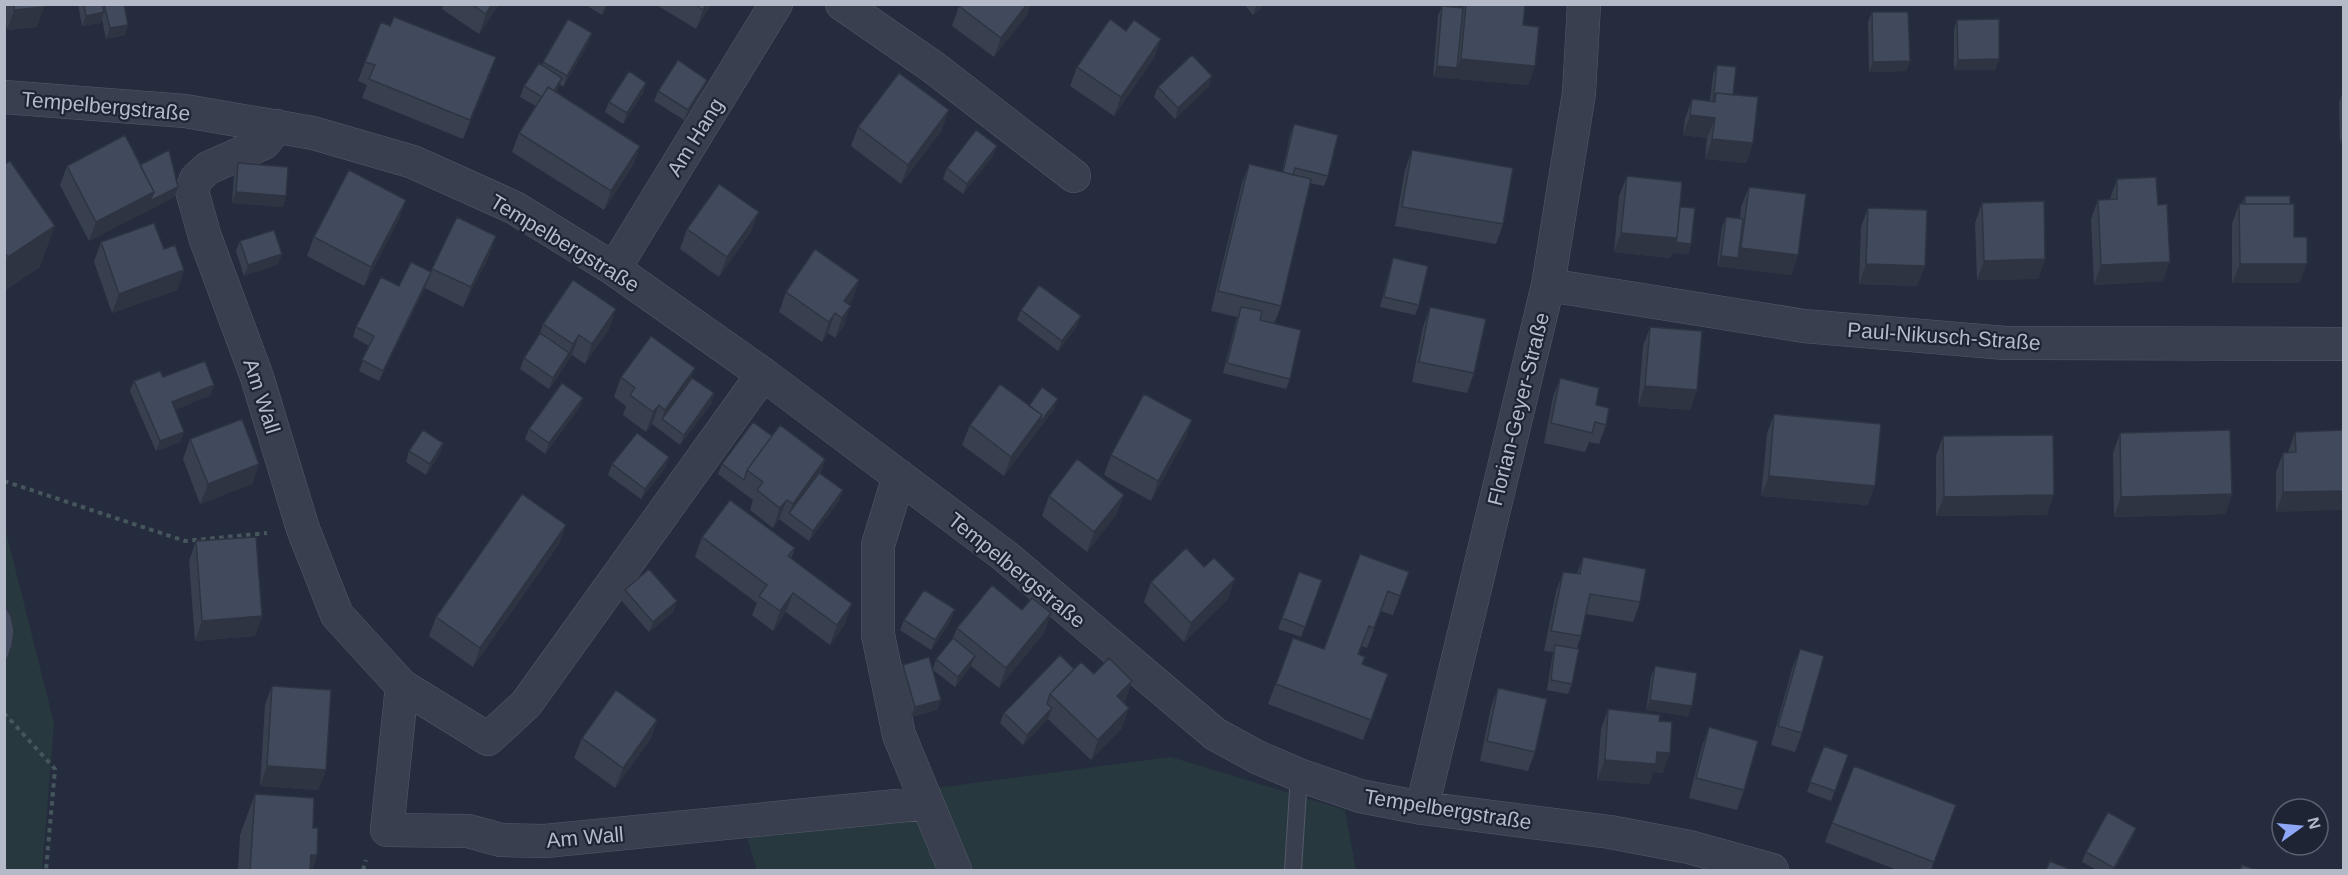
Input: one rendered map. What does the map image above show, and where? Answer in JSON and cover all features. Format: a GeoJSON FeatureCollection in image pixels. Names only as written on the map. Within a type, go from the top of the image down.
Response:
{"type":"FeatureCollection","features":[{"type":"Feature","properties":{"kind":"street","name":"Am Hang"},"geometry":{"type":"LineString","coordinates":[[614,269],[776,4]]}},
{"type":"Feature","properties":{"kind":"street"},"geometry":{"type":"LineString","coordinates":[[842,4],[933,68],[1074,176]]}},
{"type":"Feature","properties":{"kind":"street","name":"Florian-Geyer-Straße"},"geometry":{"type":"LineString","coordinates":[[1422,808],[1548,285],[1579,93],[1584,4]]}},
{"type":"Feature","properties":{"kind":"street","name":"Tempelbergstraße"},"geometry":{"type":"LineString","coordinates":[[4,97],[186,111],[277,126],[351,143],[413,162],[515,208],[614,269],[764,374],[1005,556],[1215,734],[1257,757],[1299,775],[1360,796],[1422,808],[1610,832],[1689,847],[1772,870]]}},
{"type":"Feature","properties":{"kind":"street","name":"Am Wall"},"geometry":{"type":"LineString","coordinates":[[277,126],[264,142],[208,168],[196,179],[192,191],[205,237],[257,377],[303,529],[337,615],[402,686],[488,740],[526,704],[764,374]]}},
{"type":"Feature","properties":{"kind":"street","name":"Paul-Nikusch-Straße"},"geometry":{"type":"LineString","coordinates":[[1548,285],[1804,326],[2005,343],[2343,344]]}},
{"type":"Feature","properties":{"kind":"street"},"geometry":{"type":"LineString","coordinates":[[899,476],[878,545],[878,635],[899,735],[955,870]]}},
{"type":"Feature","properties":{"kind":"street","name":"Am Wall"},"geometry":{"type":"LineString","coordinates":[[402,686],[387,830],[468,831],[501,840],[545,841],[927,803]]}},
{"type":"Feature","properties":{"kind":"lane"},"geometry":{"type":"LineString","coordinates":[[1293,870],[1299,775]]}},
{"type":"Feature","properties":{"kind":"path"},"geometry":{"type":"LineString","coordinates":[[4,481],[185,541],[303,529]]}},
{"type":"Feature","properties":{"kind":"path"},"geometry":{"type":"LineString","coordinates":[[4,713],[54,769],[46,870]]}},
{"type":"Feature","properties":{"kind":"shaded area"},"geometry":{"type":"Polygon","coordinates":[[[4,524],[54,723],[42,870],[5,870],[4,524]]]}},
{"type":"Feature","properties":{"kind":"shaded area"},"geometry":{"type":"Polygon","coordinates":[[[1171,757],[1345,810],[1356,870],[757,870],[740,814],[1171,757]]]}},
{"type":"Feature","properties":{"kind":"building"},"geometry":{"type":"Polygon","coordinates":[[[14,4],[44,4],[44,7],[14,10],[14,4]]]}},
{"type":"Feature","properties":{"kind":"building"},"geometry":{"type":"Polygon","coordinates":[[[84,4],[102,4],[104,12],[86,16],[84,4]]]}},
{"type":"Feature","properties":{"kind":"building"},"geometry":{"type":"Polygon","coordinates":[[[104,4],[124,4],[128,25],[110,28],[104,4]]]}},
{"type":"Feature","properties":{"kind":"building"},"geometry":{"type":"Polygon","coordinates":[[[471,4],[492,4],[486,14],[471,4]]]}},
{"type":"Feature","properties":{"kind":"building"},"geometry":{"type":"Polygon","coordinates":[[[694,4],[706,4],[703,10],[694,4]]]}},
{"type":"Feature","properties":{"kind":"building"},"geometry":{"type":"Polygon","coordinates":[[[961,4],[1027,4],[1001,38],[959,6],[961,4]]]}},
{"type":"Feature","properties":{"kind":"building"},"geometry":{"type":"Polygon","coordinates":[[[1466,4],[1525,4],[1523,25],[1539,27],[1535,66],[1461,59],[1466,4]]]}},
{"type":"Feature","properties":{"kind":"building"},"geometry":{"type":"Polygon","coordinates":[[[1442,6],[1463,8],[1457,68],[1437,66],[1442,6]]]}},
{"type":"Feature","properties":{"kind":"building"},"geometry":{"type":"Polygon","coordinates":[[[1872,12],[1908,12],[1910,61],[1873,62],[1872,12]]]}},
{"type":"Feature","properties":{"kind":"building"},"geometry":{"type":"Polygon","coordinates":[[[394,17],[496,57],[470,120],[369,79],[375,65],[365,62],[381,22],[390,26],[394,17]]]}},
{"type":"Feature","properties":{"kind":"building"},"geometry":{"type":"Polygon","coordinates":[[[568,19],[592,33],[567,76],[543,62],[568,19]]]}},
{"type":"Feature","properties":{"kind":"building"},"geometry":{"type":"Polygon","coordinates":[[[1110,19],[1126,31],[1134,20],[1161,39],[1121,97],[1077,67],[1110,19]]]}},
{"type":"Feature","properties":{"kind":"building"},"geometry":{"type":"Polygon","coordinates":[[[1999,19],[1999,59],[1958,60],[1957,20],[1999,19]]]}},
{"type":"Feature","properties":{"kind":"building"},"geometry":{"type":"Polygon","coordinates":[[[1192,55],[1212,76],[1178,108],[1158,87],[1192,55]]]}},
{"type":"Feature","properties":{"kind":"building"},"geometry":{"type":"Polygon","coordinates":[[[678,60],[707,80],[688,110],[658,91],[678,60]]]}},
{"type":"Feature","properties":{"kind":"building"},"geometry":{"type":"Polygon","coordinates":[[[539,63],[562,78],[554,91],[548,87],[542,97],[524,86],[539,63]]]}},
{"type":"Feature","properties":{"kind":"building"},"geometry":{"type":"Polygon","coordinates":[[[1717,65],[1736,67],[1733,95],[1716,93],[1713,102],[1717,65]]]}},
{"type":"Feature","properties":{"kind":"building"},"geometry":{"type":"Polygon","coordinates":[[[629,71],[646,83],[627,113],[609,102],[629,71]]]}},
{"type":"Feature","properties":{"kind":"building"},"geometry":{"type":"Polygon","coordinates":[[[899,73],[949,110],[908,165],[858,127],[899,73]]]}},
{"type":"Feature","properties":{"kind":"building"},"geometry":{"type":"Polygon","coordinates":[[[548,87],[640,146],[611,191],[519,133],[548,87]]]}},
{"type":"Feature","properties":{"kind":"building"},"geometry":{"type":"Polygon","coordinates":[[[1716,93],[1758,97],[1753,143],[1712,139],[1715,118],[1690,115],[1692,99],[1715,102],[1716,93]]]}},
{"type":"Feature","properties":{"kind":"building"},"geometry":{"type":"Polygon","coordinates":[[[1294,124],[1338,135],[1328,176],[1295,168],[1293,175],[1283,172],[1294,124]]]}},
{"type":"Feature","properties":{"kind":"building"},"geometry":{"type":"Polygon","coordinates":[[[976,130],[997,146],[967,184],[947,168],[976,130]]]}},
{"type":"Feature","properties":{"kind":"building"},"geometry":{"type":"Polygon","coordinates":[[[125,135],[154,192],[96,222],[67,166],[125,135]]]}},
{"type":"Feature","properties":{"kind":"building"},"geometry":{"type":"Polygon","coordinates":[[[169,150],[178,187],[150,201],[154,192],[140,165],[169,150]]]}},
{"type":"Feature","properties":{"kind":"building"},"geometry":{"type":"Polygon","coordinates":[[[1412,150],[1513,168],[1503,224],[1402,207],[1412,150]]]}},
{"type":"Feature","properties":{"kind":"building"},"geometry":{"type":"Polygon","coordinates":[[[10,161],[55,226],[8,257],[4,252],[4,165],[10,161]]]}},
{"type":"Feature","properties":{"kind":"building"},"geometry":{"type":"Polygon","coordinates":[[[238,163],[288,167],[286,196],[236,192],[238,163]]]}},
{"type":"Feature","properties":{"kind":"building"},"geometry":{"type":"Polygon","coordinates":[[[1249,164],[1311,179],[1281,306],[1218,291],[1249,164]]]}},
{"type":"Feature","properties":{"kind":"building"},"geometry":{"type":"Polygon","coordinates":[[[349,170],[406,200],[371,267],[314,237],[349,170]]]}},
{"type":"Feature","properties":{"kind":"building"},"geometry":{"type":"Polygon","coordinates":[[[1627,176],[1682,182],[1677,238],[1621,233],[1627,176]]]}},
{"type":"Feature","properties":{"kind":"building"},"geometry":{"type":"Polygon","coordinates":[[[2156,177],[2158,205],[2167,204],[2170,262],[2101,265],[2098,200],[2117,199],[2117,179],[2156,177]]]}},
{"type":"Feature","properties":{"kind":"building"},"geometry":{"type":"Polygon","coordinates":[[[719,184],[759,212],[727,257],[687,229],[719,184]]]}},
{"type":"Feature","properties":{"kind":"building"},"geometry":{"type":"Polygon","coordinates":[[[1749,187],[1806,194],[1798,255],[1741,248],[1749,187]]]}},
{"type":"Feature","properties":{"kind":"building"},"geometry":{"type":"Polygon","coordinates":[[[2245,196],[2290,196],[2290,204],[2245,204],[2245,196]]]}},
{"type":"Feature","properties":{"kind":"building"},"geometry":{"type":"Polygon","coordinates":[[[2044,201],[2045,259],[1984,261],[1982,203],[2044,201]]]}},
{"type":"Feature","properties":{"kind":"building"},"geometry":{"type":"Polygon","coordinates":[[[2239,204],[2294,204],[2294,237],[2307,237],[2307,264],[2240,264],[2239,204]]]}},
{"type":"Feature","properties":{"kind":"building"},"geometry":{"type":"Polygon","coordinates":[[[1680,207],[1695,208],[1691,244],[1675,242],[1680,207]]]}},
{"type":"Feature","properties":{"kind":"building"},"geometry":{"type":"Polygon","coordinates":[[[1868,208],[1927,210],[1925,266],[1866,264],[1868,208]]]}},
{"type":"Feature","properties":{"kind":"building"},"geometry":{"type":"Polygon","coordinates":[[[457,217],[496,236],[471,287],[432,269],[457,217]]]}},
{"type":"Feature","properties":{"kind":"building"},"geometry":{"type":"Polygon","coordinates":[[[1726,217],[1743,219],[1738,258],[1721,256],[1726,217]]]}},
{"type":"Feature","properties":{"kind":"building"},"geometry":{"type":"Polygon","coordinates":[[[154,223],[164,249],[175,245],[184,270],[119,294],[101,242],[154,223]]]}},
{"type":"Feature","properties":{"kind":"building"},"geometry":{"type":"Polygon","coordinates":[[[274,230],[282,254],[248,265],[240,241],[274,230]]]}},
{"type":"Feature","properties":{"kind":"building"},"geometry":{"type":"Polygon","coordinates":[[[815,249],[859,280],[844,301],[851,306],[842,318],[835,313],[829,322],[786,292],[815,249]]]}},
{"type":"Feature","properties":{"kind":"building"},"geometry":{"type":"Polygon","coordinates":[[[1393,258],[1428,266],[1419,305],[1384,297],[1393,258]]]}},
{"type":"Feature","properties":{"kind":"building"},"geometry":{"type":"Polygon","coordinates":[[[411,262],[431,272],[383,371],[362,360],[374,336],[356,327],[381,277],[399,286],[411,262]]]}},
{"type":"Feature","properties":{"kind":"building"},"geometry":{"type":"Polygon","coordinates":[[[573,280],[616,309],[592,344],[579,335],[573,344],[543,324],[573,280]]]}},
{"type":"Feature","properties":{"kind":"building"},"geometry":{"type":"Polygon","coordinates":[[[1039,285],[1081,316],[1062,341],[1021,310],[1039,285]]]}},
{"type":"Feature","properties":{"kind":"building"},"geometry":{"type":"Polygon","coordinates":[[[1241,307],[1262,311],[1260,320],[1301,330],[1290,379],[1227,363],[1241,307]]]}},
{"type":"Feature","properties":{"kind":"building"},"geometry":{"type":"Polygon","coordinates":[[[1430,307],[1486,319],[1474,373],[1419,362],[1430,307]]]}},
{"type":"Feature","properties":{"kind":"building"},"geometry":{"type":"Polygon","coordinates":[[[1650,327],[1702,331],[1697,390],[1645,386],[1650,327]]]}},
{"type":"Feature","properties":{"kind":"building"},"geometry":{"type":"Polygon","coordinates":[[[540,333],[569,353],[553,378],[524,358],[540,333]]]}},
{"type":"Feature","properties":{"kind":"building"},"geometry":{"type":"Polygon","coordinates":[[[651,336],[695,368],[665,410],[659,405],[653,412],[630,395],[635,388],[621,377],[651,336]]]}},
{"type":"Feature","properties":{"kind":"building"},"geometry":{"type":"Polygon","coordinates":[[[205,361],[214,385],[172,402],[184,432],[160,441],[134,381],[160,371],[163,377],[205,361]]]}},
{"type":"Feature","properties":{"kind":"building"},"geometry":{"type":"Polygon","coordinates":[[[692,378],[714,393],[684,435],[662,419],[692,378]]]}},
{"type":"Feature","properties":{"kind":"building"},"geometry":{"type":"Polygon","coordinates":[[[1560,378],[1599,388],[1596,405],[1609,408],[1606,425],[1595,422],[1592,433],[1551,423],[1560,378]]]}},
{"type":"Feature","properties":{"kind":"building"},"geometry":{"type":"Polygon","coordinates":[[[562,383],[583,398],[549,443],[529,429],[562,383]]]}},
{"type":"Feature","properties":{"kind":"building"},"geometry":{"type":"Polygon","coordinates":[[[1000,384],[1042,415],[1011,457],[970,425],[1000,384]]]}},
{"type":"Feature","properties":{"kind":"building"},"geometry":{"type":"Polygon","coordinates":[[[1042,387],[1058,399],[1038,425],[1042,415],[1029,406],[1042,387]]]}},
{"type":"Feature","properties":{"kind":"building"},"geometry":{"type":"Polygon","coordinates":[[[1144,394],[1192,420],[1158,481],[1111,455],[1144,394]]]}},
{"type":"Feature","properties":{"kind":"building"},"geometry":{"type":"Polygon","coordinates":[[[1774,414],[1881,424],[1875,486],[1769,476],[1774,414]]]}},
{"type":"Feature","properties":{"kind":"building"},"geometry":{"type":"Polygon","coordinates":[[[242,419],[259,464],[208,484],[190,439],[242,419]]]}},
{"type":"Feature","properties":{"kind":"building"},"geometry":{"type":"Polygon","coordinates":[[[753,422],[772,436],[747,470],[744,480],[722,464],[753,422]]]}},
{"type":"Feature","properties":{"kind":"building"},"geometry":{"type":"Polygon","coordinates":[[[780,425],[825,459],[793,504],[787,500],[780,508],[757,490],[763,482],[747,470],[780,425]]]}},
{"type":"Feature","properties":{"kind":"building"},"geometry":{"type":"Polygon","coordinates":[[[423,430],[443,443],[430,464],[409,451],[423,430]]]}},
{"type":"Feature","properties":{"kind":"building"},"geometry":{"type":"Polygon","coordinates":[[[2230,430],[2232,494],[2121,497],[2120,433],[2230,430]]]}},
{"type":"Feature","properties":{"kind":"building"},"geometry":{"type":"Polygon","coordinates":[[[2343,430],[2343,491],[2283,492],[2283,453],[2296,452],[2295,432],[2343,430]]]}},
{"type":"Feature","properties":{"kind":"building"},"geometry":{"type":"Polygon","coordinates":[[[637,433],[669,457],[645,489],[612,464],[637,433]]]}},
{"type":"Feature","properties":{"kind":"building"},"geometry":{"type":"Polygon","coordinates":[[[2053,435],[2054,495],[1944,497],[1943,436],[2053,435]]]}},
{"type":"Feature","properties":{"kind":"building"},"geometry":{"type":"Polygon","coordinates":[[[1077,459],[1124,495],[1094,532],[1049,496],[1077,459]]]}},
{"type":"Feature","properties":{"kind":"building"},"geometry":{"type":"Polygon","coordinates":[[[819,473],[843,490],[813,531],[789,513],[819,473]]]}},
{"type":"Feature","properties":{"kind":"building"},"geometry":{"type":"Polygon","coordinates":[[[522,494],[566,525],[480,648],[436,617],[522,494]]]}},
{"type":"Feature","properties":{"kind":"building"},"geometry":{"type":"Polygon","coordinates":[[[730,500],[795,548],[788,556],[852,604],[837,625],[793,593],[780,611],[759,596],[767,585],[702,537],[730,500]]]}},
{"type":"Feature","properties":{"kind":"building"},"geometry":{"type":"Polygon","coordinates":[[[256,537],[262,616],[202,621],[196,541],[256,537]]]}},
{"type":"Feature","properties":{"kind":"building"},"geometry":{"type":"Polygon","coordinates":[[[1186,548],[1204,567],[1214,558],[1235,579],[1191,623],[1151,582],[1186,548]]]}},
{"type":"Feature","properties":{"kind":"building"},"geometry":{"type":"Polygon","coordinates":[[[1360,554],[1409,572],[1400,596],[1388,591],[1374,628],[1369,626],[1358,654],[1365,657],[1362,664],[1388,674],[1371,720],[1276,684],[1293,638],[1324,649],[1360,554]]]}},
{"type":"Feature","properties":{"kind":"building"},"geometry":{"type":"Polygon","coordinates":[[[1583,557],[1646,569],[1640,602],[1590,594],[1581,636],[1551,631],[1563,572],[1580,574],[1583,557]]]}},
{"type":"Feature","properties":{"kind":"building"},"geometry":{"type":"Polygon","coordinates":[[[649,569],[677,601],[653,622],[625,590],[649,569]]]}},
{"type":"Feature","properties":{"kind":"building"},"geometry":{"type":"Polygon","coordinates":[[[1299,572],[1322,580],[1305,627],[1282,618],[1299,572]]]}},
{"type":"Feature","properties":{"kind":"building"},"geometry":{"type":"Polygon","coordinates":[[[992,585],[1022,610],[1032,598],[1051,613],[1006,668],[957,628],[992,585]]]}},
{"type":"Feature","properties":{"kind":"building"},"geometry":{"type":"Polygon","coordinates":[[[924,590],[955,609],[935,640],[904,620],[924,590]]]}},
{"type":"Feature","properties":{"kind":"building"},"geometry":{"type":"Polygon","coordinates":[[[4,604],[11,616],[14,630],[12,646],[4,662],[4,604]]]}},
{"type":"Feature","properties":{"kind":"building"},"geometry":{"type":"Polygon","coordinates":[[[953,638],[975,656],[958,677],[936,659],[953,638]]]}},
{"type":"Feature","properties":{"kind":"building"},"geometry":{"type":"Polygon","coordinates":[[[1555,645],[1579,649],[1572,684],[1551,680],[1555,645]]]}},
{"type":"Feature","properties":{"kind":"building"},"geometry":{"type":"Polygon","coordinates":[[[1800,649],[1824,656],[1802,733],[1778,726],[1800,649]]]}},
{"type":"Feature","properties":{"kind":"building"},"geometry":{"type":"Polygon","coordinates":[[[1060,655],[1074,669],[1050,694],[1047,704],[1052,708],[1027,735],[1004,713],[1060,655]]]}},
{"type":"Feature","properties":{"kind":"building"},"geometry":{"type":"Polygon","coordinates":[[[929,657],[941,700],[915,707],[903,665],[929,657]]]}},
{"type":"Feature","properties":{"kind":"building"},"geometry":{"type":"Polygon","coordinates":[[[1109,658],[1132,681],[1117,696],[1129,708],[1098,740],[1050,694],[1081,662],[1094,674],[1109,658]]]}},
{"type":"Feature","properties":{"kind":"building"},"geometry":{"type":"Polygon","coordinates":[[[1655,666],[1697,673],[1692,706],[1650,700],[1655,666]]]}},
{"type":"Feature","properties":{"kind":"building"},"geometry":{"type":"Polygon","coordinates":[[[272,686],[331,690],[326,770],[267,766],[272,686]]]}},
{"type":"Feature","properties":{"kind":"building"},"geometry":{"type":"Polygon","coordinates":[[[1498,688],[1547,699],[1535,752],[1487,741],[1498,688]]]}},
{"type":"Feature","properties":{"kind":"building"},"geometry":{"type":"Polygon","coordinates":[[[616,690],[657,720],[623,768],[582,738],[616,690]]]}},
{"type":"Feature","properties":{"kind":"building"},"geometry":{"type":"Polygon","coordinates":[[[1608,709],[1660,715],[1659,721],[1672,722],[1670,753],[1657,752],[1656,764],[1605,760],[1608,709]]]}},
{"type":"Feature","properties":{"kind":"building"},"geometry":{"type":"Polygon","coordinates":[[[1709,727],[1758,741],[1744,790],[1696,778],[1709,727]]]}},
{"type":"Feature","properties":{"kind":"building"},"geometry":{"type":"Polygon","coordinates":[[[1824,746],[1848,755],[1835,791],[1810,782],[1824,746]]]}},
{"type":"Feature","properties":{"kind":"building"},"geometry":{"type":"Polygon","coordinates":[[[1854,766],[1956,805],[1934,862],[1832,823],[1854,766]]]}},
{"type":"Feature","properties":{"kind":"building"},"geometry":{"type":"Polygon","coordinates":[[[255,794],[314,798],[313,828],[318,828],[317,855],[311,855],[310,870],[250,870],[255,794]]]}},
{"type":"Feature","properties":{"kind":"building"},"geometry":{"type":"Polygon","coordinates":[[[2108,812],[2136,828],[2114,868],[2086,852],[2108,812]]]}},
{"type":"Feature","properties":{"kind":"building"},"geometry":{"type":"Polygon","coordinates":[[[2050,861],[2071,870],[2046,870],[2050,861]]]}},
{"type":"Feature","properties":{"kind":"building"},"geometry":{"type":"Polygon","coordinates":[[[2242,865],[2257,870],[2240,870],[2242,865]]]}}]}
